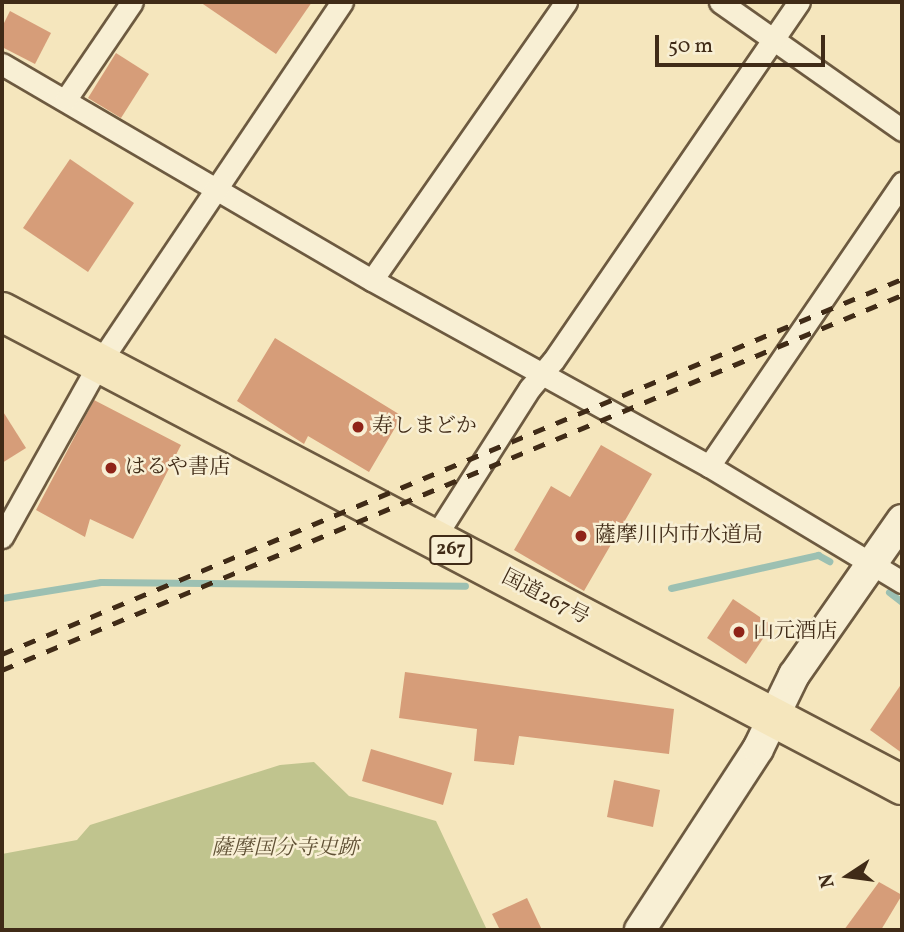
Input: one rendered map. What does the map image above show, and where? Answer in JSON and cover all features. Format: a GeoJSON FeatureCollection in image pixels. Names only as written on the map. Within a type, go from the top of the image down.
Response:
{"type":"FeatureCollection","features":[{"type":"Feature","properties":{"kind":"highway","name":"国道267号"},"geometry":{"type":"LineString","coordinates":[[2,312],[433,541],[774,715],[902,785]]}},
{"type":"Feature","properties":{"kind":"street"},"geometry":{"type":"LineString","coordinates":[[66,99],[132,2]]}},
{"type":"Feature","properties":{"kind":"street"},"geometry":{"type":"LineString","coordinates":[[2,537],[100,362],[342,2]]}},
{"type":"Feature","properties":{"kind":"street"},"geometry":{"type":"LineString","coordinates":[[372,280],[566,2]]}},
{"type":"Feature","properties":{"kind":"street"},"geometry":{"type":"LineString","coordinates":[[720,2],[902,130]]}},
{"type":"Feature","properties":{"kind":"street"},"geometry":{"type":"LineString","coordinates":[[433,541],[543,373],[799,2]]}},
{"type":"Feature","properties":{"kind":"street"},"geometry":{"type":"LineString","coordinates":[[2,64],[372,280],[709,466],[873,562],[902,582]]}},
{"type":"Feature","properties":{"kind":"street"},"geometry":{"type":"LineString","coordinates":[[709,466],[902,183]]}},
{"type":"Feature","properties":{"kind":"street"},"geometry":{"type":"LineString","coordinates":[[640,930],[758,749],[794,675],[902,520]]}},
{"type":"Feature","properties":{"kind":"green space","name":"薩摩国分寺史跡"},"geometry":{"type":"Polygon","coordinates":[[[314,762],[349,796],[436,821],[487,930],[2,930],[2,854],[77,840],[90,825],[280,765],[314,762]]]}},
{"type":"Feature","properties":{"kind":"building"},"geometry":{"type":"Polygon","coordinates":[[[200,2],[312,2],[276,54],[200,2]]]}},
{"type":"Feature","properties":{"kind":"building"},"geometry":{"type":"Polygon","coordinates":[[[10,11],[51,33],[35,64],[2,47],[2,27],[10,11]]]}},
{"type":"Feature","properties":{"kind":"building"},"geometry":{"type":"Polygon","coordinates":[[[116,53],[149,74],[121,118],[88,98],[116,53]]]}},
{"type":"Feature","properties":{"kind":"building"},"geometry":{"type":"Polygon","coordinates":[[[70,159],[134,203],[88,272],[23,228],[70,159]]]}},
{"type":"Feature","properties":{"kind":"building"},"geometry":{"type":"Polygon","coordinates":[[[275,338],[402,416],[369,472],[308,436],[304,444],[237,401],[275,338]]]}},
{"type":"Feature","properties":{"kind":"building","name":"はるや書店"},"geometry":{"type":"Polygon","coordinates":[[[94,400],[181,445],[133,539],[90,519],[85,537],[36,510],[94,400]]]}},
{"type":"Feature","properties":{"kind":"building"},"geometry":{"type":"Polygon","coordinates":[[[2,410],[26,448],[2,463],[2,410]]]}},
{"type":"Feature","properties":{"kind":"building"},"geometry":{"type":"Polygon","coordinates":[[[601,445],[652,474],[584,591],[514,550],[551,486],[570,497],[601,445]]]}},
{"type":"Feature","properties":{"kind":"building","name":"山元酒店"},"geometry":{"type":"Polygon","coordinates":[[[733,599],[772,625],[746,664],[707,638],[733,599]]]}},
{"type":"Feature","properties":{"kind":"building"},"geometry":{"type":"Polygon","coordinates":[[[405,672],[674,709],[669,754],[519,736],[514,765],[474,761],[477,729],[399,718],[405,672]]]}},
{"type":"Feature","properties":{"kind":"building"},"geometry":{"type":"Polygon","coordinates":[[[902,683],[902,753],[870,730],[902,683]]]}},
{"type":"Feature","properties":{"kind":"building"},"geometry":{"type":"Polygon","coordinates":[[[371,749],[452,773],[443,805],[362,781],[371,749]]]}},
{"type":"Feature","properties":{"kind":"building"},"geometry":{"type":"Polygon","coordinates":[[[614,780],[660,790],[653,827],[607,817],[614,780]]]}},
{"type":"Feature","properties":{"kind":"building"},"geometry":{"type":"Polygon","coordinates":[[[879,882],[902,895],[881,930],[844,930],[879,882]]]}},
{"type":"Feature","properties":{"kind":"building"},"geometry":{"type":"Polygon","coordinates":[[[527,898],[542,930],[500,930],[492,914],[527,898]]]}},
{"type":"Feature","properties":{"kind":"waterway"},"geometry":{"type":"LineString","coordinates":[[671,588],[818,555],[829,561]]}},
{"type":"Feature","properties":{"kind":"waterway"},"geometry":{"type":"LineString","coordinates":[[2,598],[101,582],[465,586]]}},
{"type":"Feature","properties":{"kind":"waterway"},"geometry":{"type":"LineString","coordinates":[[889,592],[902,602]]}},
{"type":"Feature","properties":{"kind":"railway"},"geometry":{"type":"LineString","coordinates":[[2,654],[902,279]]}},
{"type":"Feature","properties":{"kind":"railway"},"geometry":{"type":"LineString","coordinates":[[2,670],[902,295]]}},
{"type":"Feature","properties":{"kind":"place","name":"寿しまどか"},"geometry":{"type":"Point","coordinates":[358,427]}},
{"type":"Feature","properties":{"kind":"place","name":"はるや書店"},"geometry":{"type":"Point","coordinates":[111,468]}},
{"type":"Feature","properties":{"kind":"place","name":"薩摩川内市水道局"},"geometry":{"type":"Point","coordinates":[581,536]}},
{"type":"Feature","properties":{"kind":"place","name":"山元酒店"},"geometry":{"type":"Point","coordinates":[739,632]}}]}
